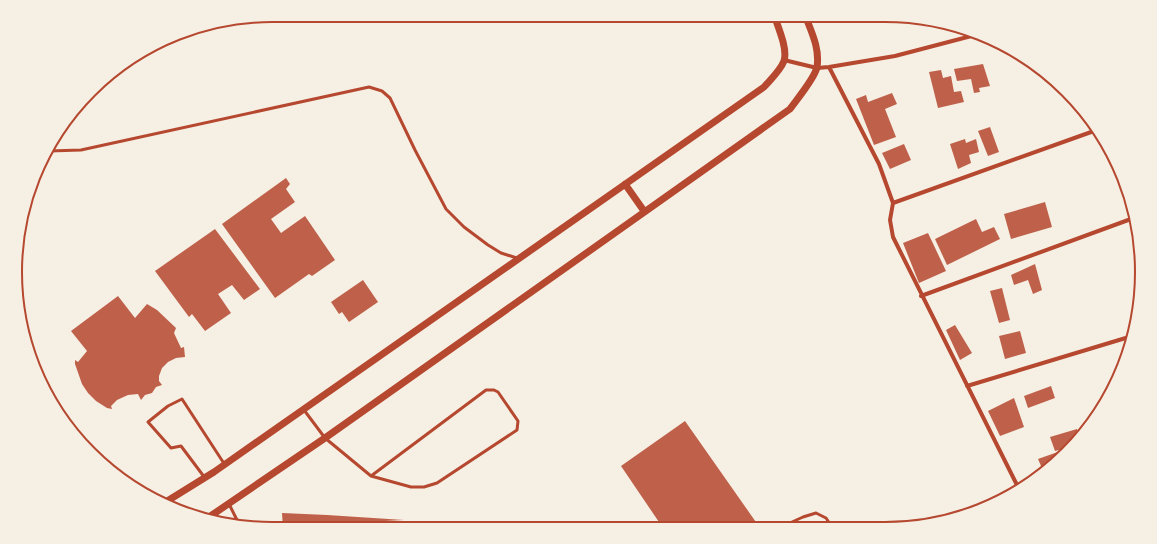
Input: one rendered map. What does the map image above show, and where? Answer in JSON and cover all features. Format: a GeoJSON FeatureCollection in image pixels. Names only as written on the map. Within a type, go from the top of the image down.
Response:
{"type":"FeatureCollection","features":[{"type":"Feature","properties":{"kind":"street"},"geometry":{"type":"LineString","coordinates":[[169,500],[225,465],[764,87],[775,76],[784,60],[784,42],[777,22]]}},
{"type":"Feature","properties":{"kind":"street"},"geometry":{"type":"LineString","coordinates":[[212,514],[325,438],[790,109],[804,90],[817,68],[818,52],[808,22]]}},
{"type":"Feature","properties":{"kind":"street"},"geometry":{"type":"LineString","coordinates":[[784,60],[817,68],[829,67],[895,56],[969,37]]}},
{"type":"Feature","properties":{"kind":"street"},"geometry":{"type":"LineString","coordinates":[[829,67],[879,164],[893,203],[890,220],[893,237],[921,296],[1017,485]]}},
{"type":"Feature","properties":{"kind":"street"},"geometry":{"type":"LineString","coordinates":[[893,203],[1092,132]]}},
{"type":"Feature","properties":{"kind":"street"},"geometry":{"type":"LineString","coordinates":[[625,184],[644,211]]}},
{"type":"Feature","properties":{"kind":"street"},"geometry":{"type":"LineString","coordinates":[[921,296],[1129,220]]}},
{"type":"Feature","properties":{"kind":"street"},"geometry":{"type":"LineString","coordinates":[[967,386],[1126,338]]}},
{"type":"Feature","properties":{"kind":"lane"},"geometry":{"type":"LineString","coordinates":[[53,151],[81,150],[369,87],[382,91],[390,98],[446,209],[464,227],[488,245],[501,253],[518,259]]}},
{"type":"Feature","properties":{"kind":"lane"},"geometry":{"type":"LineString","coordinates":[[304,410],[325,438],[371,476],[411,487],[424,487],[437,483],[517,430],[518,421],[498,392],[494,390],[486,390],[371,476]]}},
{"type":"Feature","properties":{"kind":"lane"},"geometry":{"type":"LineString","coordinates":[[204,478],[181,446],[171,448],[148,422],[168,406],[182,399],[225,465]]}},
{"type":"Feature","properties":{"kind":"lane"},"geometry":{"type":"LineString","coordinates":[[228,503],[237,520]]}},
{"type":"Feature","properties":{"kind":"lane"},"geometry":{"type":"LineString","coordinates":[[792,522],[816,513],[826,518],[829,522]]}},
{"type":"Feature","properties":{"kind":"building"},"geometry":{"type":"Polygon","coordinates":[[[983,64],[990,86],[979,88],[980,92],[974,93],[971,79],[957,81],[954,69],[983,64]]]}},
{"type":"Feature","properties":{"kind":"building"},"geometry":{"type":"Polygon","coordinates":[[[941,70],[943,78],[951,76],[954,92],[961,91],[964,102],[938,108],[929,72],[941,70]]]}},
{"type":"Feature","properties":{"kind":"building"},"geometry":{"type":"Polygon","coordinates":[[[892,93],[897,104],[885,109],[896,137],[874,145],[856,99],[866,95],[868,102],[892,93]]]}},
{"type":"Feature","properties":{"kind":"building"},"geometry":{"type":"Polygon","coordinates":[[[990,127],[999,152],[988,156],[978,131],[990,127]]]}},
{"type":"Feature","properties":{"kind":"building"},"geometry":{"type":"Polygon","coordinates":[[[965,139],[966,143],[976,139],[979,152],[969,155],[971,163],[958,169],[950,144],[965,139]]]}},
{"type":"Feature","properties":{"kind":"building"},"geometry":{"type":"Polygon","coordinates":[[[904,144],[911,160],[890,169],[882,153],[904,144]]]}},
{"type":"Feature","properties":{"kind":"building"},"geometry":{"type":"Polygon","coordinates":[[[286,178],[290,184],[286,189],[295,202],[271,219],[281,233],[305,216],[335,260],[312,276],[309,274],[275,298],[222,224],[286,178]]]}},
{"type":"Feature","properties":{"kind":"building"},"geometry":{"type":"Polygon","coordinates":[[[1045,202],[1052,227],[1011,239],[1004,214],[1045,202]]]}},
{"type":"Feature","properties":{"kind":"building"},"geometry":{"type":"Polygon","coordinates":[[[976,219],[982,232],[994,227],[1000,239],[947,265],[935,239],[976,219]]]}},
{"type":"Feature","properties":{"kind":"building"},"geometry":{"type":"Polygon","coordinates":[[[215,229],[260,289],[244,300],[232,285],[218,294],[231,313],[205,331],[192,314],[189,317],[155,271],[215,229]]]}},
{"type":"Feature","properties":{"kind":"building"},"geometry":{"type":"Polygon","coordinates":[[[928,233],[946,271],[919,283],[903,243],[928,233]]]}},
{"type":"Feature","properties":{"kind":"building"},"geometry":{"type":"Polygon","coordinates":[[[1035,264],[1042,290],[1033,294],[1028,280],[1014,285],[1011,275],[1035,264]]]}},
{"type":"Feature","properties":{"kind":"building"},"geometry":{"type":"Polygon","coordinates":[[[363,280],[378,302],[349,322],[342,312],[339,314],[331,302],[363,280]]]}},
{"type":"Feature","properties":{"kind":"building"},"geometry":{"type":"Polygon","coordinates":[[[1002,288],[1010,320],[999,323],[990,291],[1002,288]]]}},
{"type":"Feature","properties":{"kind":"building"},"geometry":{"type":"Polygon","coordinates":[[[118,296],[135,318],[147,304],[157,310],[176,328],[174,333],[181,348],[184,347],[185,357],[176,358],[168,362],[162,368],[159,381],[162,385],[156,387],[152,393],[145,395],[141,400],[138,394],[128,395],[117,400],[111,406],[112,409],[107,408],[96,401],[82,384],[75,360],[78,362],[87,351],[71,331],[118,296]]]}},
{"type":"Feature","properties":{"kind":"building"},"geometry":{"type":"Polygon","coordinates":[[[955,325],[972,353],[960,360],[946,330],[955,325]]]}},
{"type":"Feature","properties":{"kind":"building"},"geometry":{"type":"Polygon","coordinates":[[[1020,331],[1026,353],[1005,359],[999,336],[1020,331]]]}},
{"type":"Feature","properties":{"kind":"building"},"geometry":{"type":"Polygon","coordinates":[[[1051,386],[1055,398],[1028,408],[1024,396],[1051,386]]]}},
{"type":"Feature","properties":{"kind":"building"},"geometry":{"type":"Polygon","coordinates":[[[1014,398],[1024,427],[1000,436],[988,411],[1014,398]]]}},
{"type":"Feature","properties":{"kind":"building"},"geometry":{"type":"Polygon","coordinates":[[[685,421],[756,522],[659,522],[621,466],[685,421]]]}},
{"type":"Feature","properties":{"kind":"building"},"geometry":{"type":"Polygon","coordinates":[[[1077,429],[1078,431],[1062,449],[1055,451],[1050,437],[1077,429]]]}},
{"type":"Feature","properties":{"kind":"building"},"geometry":{"type":"Polygon","coordinates":[[[1059,451],[1041,467],[1038,459],[1059,451]]]}},
{"type":"Feature","properties":{"kind":"building"},"geometry":{"type":"Polygon","coordinates":[[[282,513],[404,520],[366,522],[283,522],[282,513]]]}}]}
